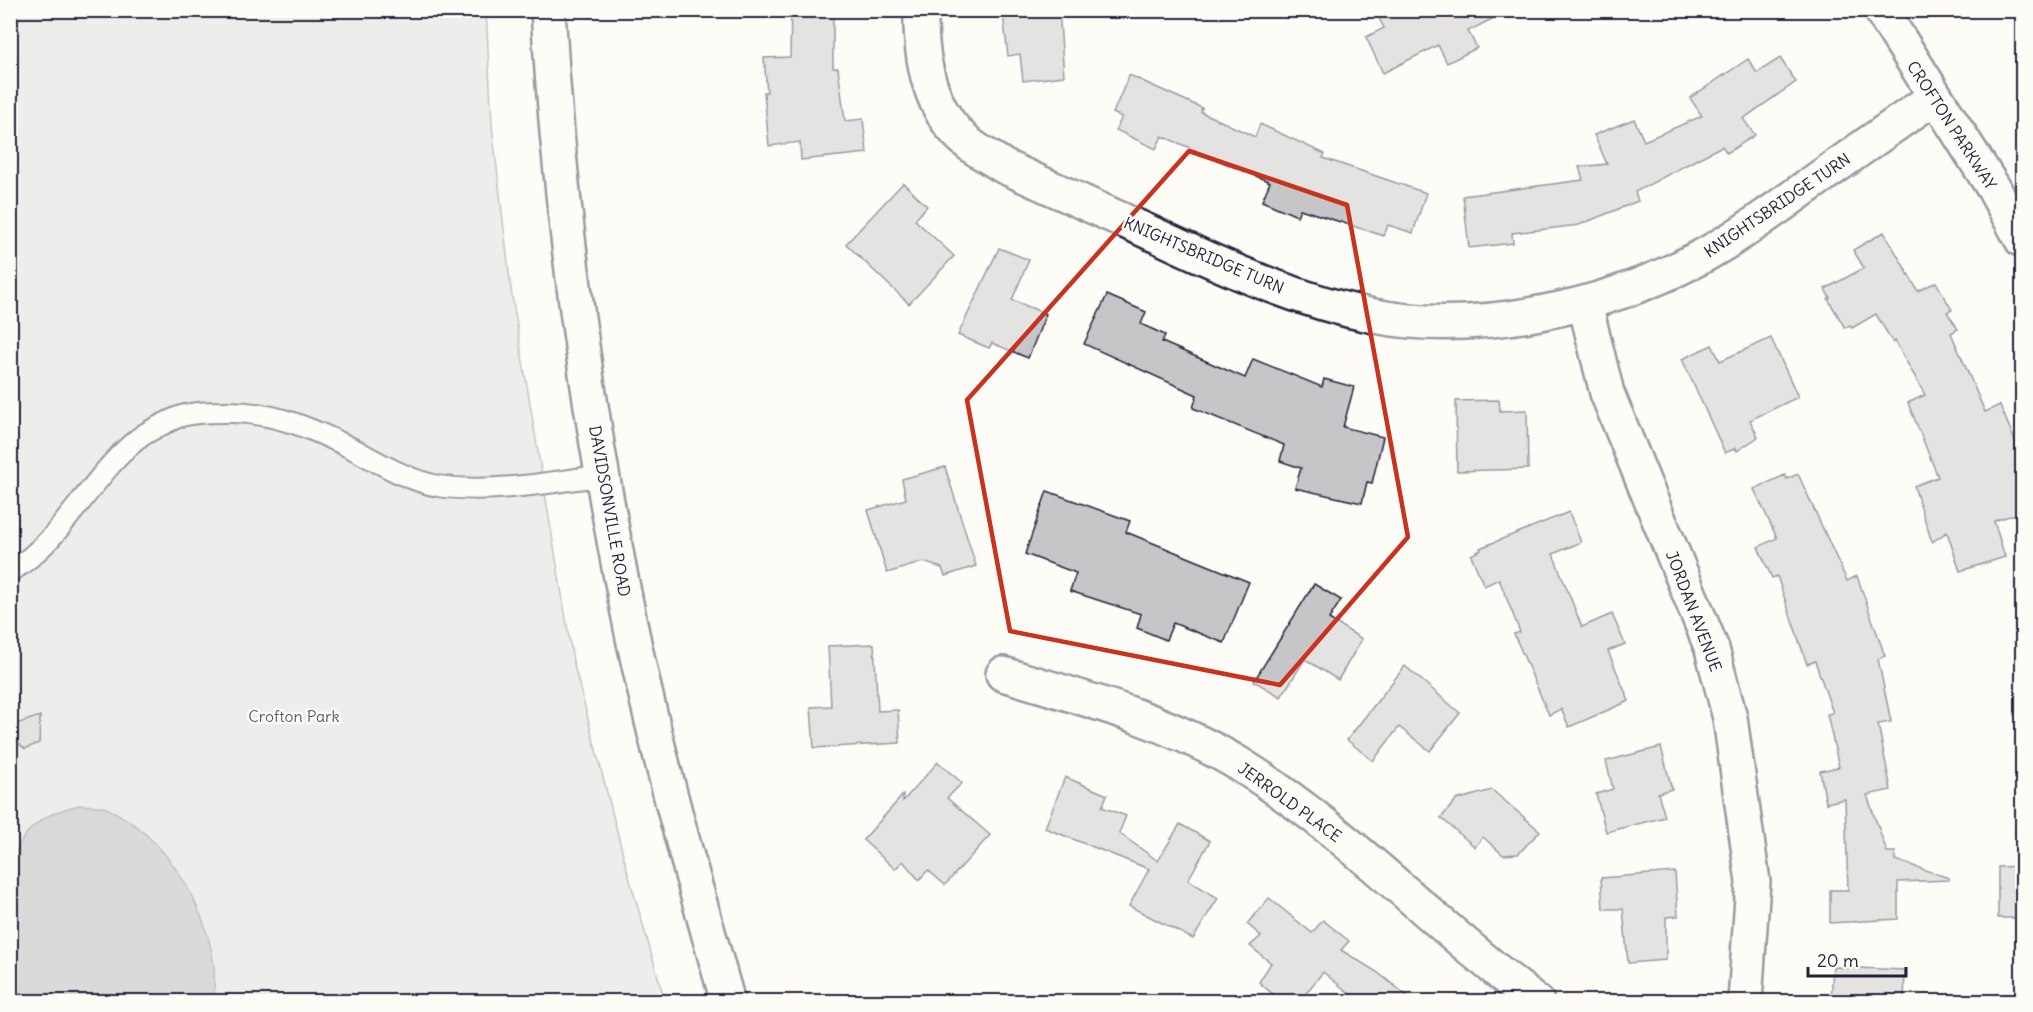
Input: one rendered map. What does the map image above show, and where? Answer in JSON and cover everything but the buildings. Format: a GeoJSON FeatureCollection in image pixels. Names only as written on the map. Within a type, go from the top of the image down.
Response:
{"type":"FeatureCollection","features":[{"type":"Feature","properties":{"kind":"street","name":"DAVIDSONVILLE ROAD"},"geometry":{"type":"LineString","coordinates":[[548,10],[553,101],[572,281],[601,476],[633,636],[685,851],[728,1002]]}},
{"type":"Feature","properties":{"kind":"street","name":"KNIGHTSBRIDGE TURN"},"geometry":{"type":"LineString","coordinates":[[921,10],[920,34],[929,84],[943,117],[967,143],[1003,166],[1237,273],[1297,295],[1374,316],[1433,322],[1518,317],[1585,304],[1647,284],[1698,258],[1752,226],[1935,97]]}},
{"type":"Feature","properties":{"kind":"street","name":"CROFTON PARKWAY"},"geometry":{"type":"LineString","coordinates":[[1881,10],[1994,189],[2022,240]]}},
{"type":"Feature","properties":{"kind":"street","name":"JORDAN AVENUE"},"geometry":{"type":"LineString","coordinates":[[1585,304],[1607,393],[1712,649],[1730,718],[1752,882],[1745,1002]]}},
{"type":"Feature","properties":{"kind":"street","name":"JERROLD PLACE"},"geometry":{"type":"LineString","coordinates":[[1003,674],[1133,714],[1183,735],[1238,764],[1303,807],[1537,1002]]}},
{"type":"Feature","properties":{"kind":"lane"},"geometry":{"type":"LineString","coordinates":[[10,572],[24,563],[59,532],[115,463],[144,435],[178,417],[201,413],[248,411],[298,423],[396,472],[436,486],[487,489],[601,476]]}},
{"type":"Feature","properties":{"kind":"highlighted area"},"geometry":{"type":"Polygon","coordinates":[[[1189,151],[1347,205],[1408,537],[1280,685],[1010,631],[967,400],[1189,151]]]}},
{"type":"Feature","properties":{"kind":"green space","name":"Crofton Park"},"geometry":{"type":"Polygon","coordinates":[[[10,11],[486,11],[492,125],[511,290],[573,661],[627,870],[665,1001],[11,1001],[10,11]]]}},
{"type":"Feature","properties":{"kind":"shaded area"},"geometry":{"type":"Polygon","coordinates":[[[79,805],[103,807],[127,820],[164,853],[179,873],[202,918],[209,942],[214,965],[214,1001],[27,1001],[14,967],[9,921],[11,875],[15,855],[22,840],[33,826],[55,813],[79,805]]]}}]}
